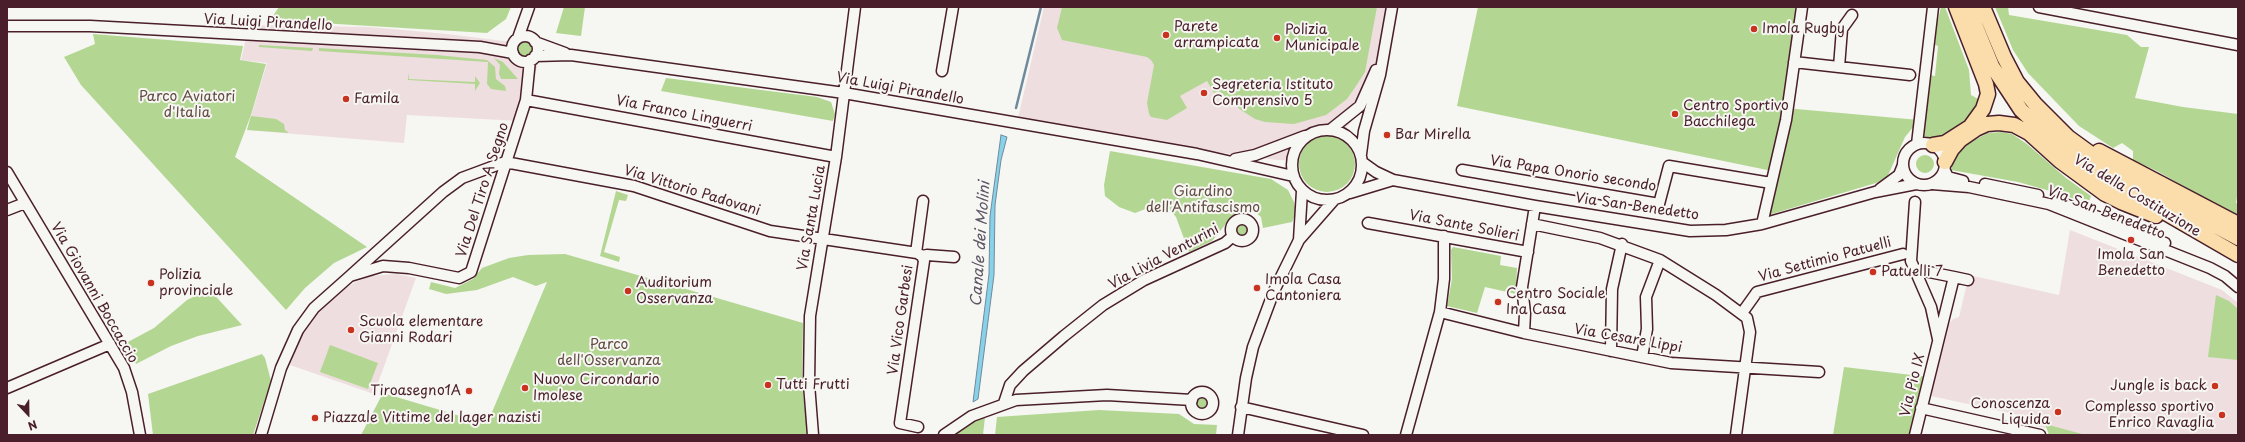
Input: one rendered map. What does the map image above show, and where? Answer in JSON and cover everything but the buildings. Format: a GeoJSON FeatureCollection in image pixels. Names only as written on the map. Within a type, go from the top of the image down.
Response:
{"type":"FeatureCollection","features":[{"type":"Feature","properties":{"kind":"highway"},"geometry":{"type":"LineString","coordinates":[[1933,145],[1945,143],[1970,127],[1983,109],[1988,94],[1986,84],[1956,7]]}},
{"type":"Feature","properties":{"kind":"highway","name":"Via della Costituzione"},"geometry":{"type":"LineString","coordinates":[[1970,7],[1992,66],[2021,110],[2057,144],[2084,166],[2197,233],[2238,255]]}},
{"type":"Feature","properties":{"kind":"highway","name":"Via della Costituzione"},"geometry":{"type":"LineString","coordinates":[[1983,7],[2004,57],[2017,82],[2035,104],[2068,137],[2116,172],[2225,229],[2238,238]]}},
{"type":"Feature","properties":{"kind":"highway"},"geometry":{"type":"LineString","coordinates":[[2052,120],[2087,145],[2238,224]]}},
{"type":"Feature","properties":{"kind":"highway"},"geometry":{"type":"LineString","coordinates":[[1945,166],[1952,149],[1960,140],[1976,129],[1987,124],[2000,123],[2014,125],[2029,133],[2060,161],[2105,194],[2197,233]]}},
{"type":"Feature","properties":{"kind":"street","name":"Via Santa Lucia"},"geometry":{"type":"LineString","coordinates":[[813,435],[809,384],[810,316],[836,157],[855,7]]}},
{"type":"Feature","properties":{"kind":"street"},"geometry":{"type":"LineString","coordinates":[[942,71],[954,7]]}},
{"type":"Feature","properties":{"kind":"street"},"geometry":{"type":"LineString","coordinates":[[1362,158],[1349,138],[1330,130],[1319,131],[1309,135],[1297,146],[1291,168],[1293,176],[1302,192],[1317,200],[1334,200],[1350,193],[1360,179],[1362,158],[1364,131],[1373,105],[1392,7]]}},
{"type":"Feature","properties":{"kind":"street"},"geometry":{"type":"LineString","coordinates":[[1762,224],[1786,120],[1802,7]]}},
{"type":"Feature","properties":{"kind":"street"},"geometry":{"type":"LineString","coordinates":[[1933,7],[1917,144],[1933,145]]}},
{"type":"Feature","properties":{"kind":"street"},"geometry":{"type":"LineString","coordinates":[[2039,7],[2070,10],[2238,45]]}},
{"type":"Feature","properties":{"kind":"street"},"geometry":{"type":"LineString","coordinates":[[527,96],[521,46],[529,8]]}},
{"type":"Feature","properties":{"kind":"street"},"geometry":{"type":"LineString","coordinates":[[1839,67],[1842,29],[1852,15]]}},
{"type":"Feature","properties":{"kind":"street","name":"Via Luigi Pirandello"},"geometry":{"type":"LineString","coordinates":[[7,26],[30,24],[90,26],[480,47],[521,46],[571,55],[844,93],[1224,159],[1293,176]]}},
{"type":"Feature","properties":{"kind":"street","name":"Via Luigi Pirandello"},"geometry":{"type":"LineString","coordinates":[[521,46],[533,58],[571,55]]}},
{"type":"Feature","properties":{"kind":"street"},"geometry":{"type":"LineString","coordinates":[[521,46],[537,49],[533,58]]}},
{"type":"Feature","properties":{"kind":"street"},"geometry":{"type":"LineString","coordinates":[[1330,130],[1360,106],[1384,49]]}},
{"type":"Feature","properties":{"kind":"street","name":"Via Del Tiro A Segno"},"geometry":{"type":"LineString","coordinates":[[261,435],[281,368],[298,330],[314,308],[350,276],[383,266],[409,268],[459,278],[471,272],[527,96],[533,58]]}},
{"type":"Feature","properties":{"kind":"street"},"geometry":{"type":"LineString","coordinates":[[1794,62],[1910,75]]}},
{"type":"Feature","properties":{"kind":"street","name":"Via Franco Linguerri"},"geometry":{"type":"LineString","coordinates":[[527,96],[836,157]]}},
{"type":"Feature","properties":{"kind":"street"},"geometry":{"type":"LineString","coordinates":[[1360,106],[1373,105]]}},
{"type":"Feature","properties":{"kind":"street","name":"Via Luigi Pirandello"},"geometry":{"type":"LineString","coordinates":[[1224,159],[1241,159],[1309,135]]}},
{"type":"Feature","properties":{"kind":"street","name":"Via San Benedetto"},"geometry":{"type":"LineString","coordinates":[[1875,192],[1899,175],[1907,152],[1917,144]]}},
{"type":"Feature","properties":{"kind":"street","name":"Via San Benedetto"},"geometry":{"type":"LineString","coordinates":[[1933,145],[1942,152],[1948,177],[2006,187],[2048,197],[2210,262],[2238,279]]}},
{"type":"Feature","properties":{"kind":"street","name":"Via San Benedetto"},"geometry":{"type":"LineString","coordinates":[[1362,158],[1376,172],[1393,180],[1535,206],[1690,231],[1726,230],[1762,224],[1875,192],[1916,184],[1969,187],[2049,204],[2210,268],[2225,276],[2238,287]]}},
{"type":"Feature","properties":{"kind":"street"},"geometry":{"type":"LineString","coordinates":[[350,276],[443,192],[462,178],[505,162]]}},
{"type":"Feature","properties":{"kind":"street","name":"Via Vittorio Padovani"},"geometry":{"type":"LineString","coordinates":[[505,162],[634,186],[770,231],[823,238]]}},
{"type":"Feature","properties":{"kind":"street"},"geometry":{"type":"LineString","coordinates":[[1903,165],[1907,176],[1916,184]]}},
{"type":"Feature","properties":{"kind":"street","name":"Via Papa Onorio secondo"},"geometry":{"type":"LineString","coordinates":[[1462,170],[1659,204],[1669,166],[1771,183]]}},
{"type":"Feature","properties":{"kind":"street"},"geometry":{"type":"LineString","coordinates":[[1932,184],[1937,181],[1945,166]]}},
{"type":"Feature","properties":{"kind":"street","name":"Via Giovanni Boccaccio"},"geometry":{"type":"LineString","coordinates":[[7,172],[124,368],[132,392],[140,435]]}},
{"type":"Feature","properties":{"kind":"street","name":"Via San Benedetto"},"geometry":{"type":"LineString","coordinates":[[1350,193],[1393,180]]}},
{"type":"Feature","properties":{"kind":"street"},"geometry":{"type":"LineString","coordinates":[[1299,240],[1302,192]]}},
{"type":"Feature","properties":{"kind":"street"},"geometry":{"type":"LineString","coordinates":[[1238,435],[1241,407],[1253,347],[1262,320],[1299,240],[1334,200]]}},
{"type":"Feature","properties":{"kind":"street"},"geometry":{"type":"LineString","coordinates":[[922,201],[919,255],[954,257]]}},
{"type":"Feature","properties":{"kind":"street"},"geometry":{"type":"LineString","coordinates":[[7,210],[25,202]]}},
{"type":"Feature","properties":{"kind":"street","name":"Via Pio IX"},"geometry":{"type":"LineString","coordinates":[[1915,202],[1911,261],[1931,307],[1939,343]]}},
{"type":"Feature","properties":{"kind":"street","name":"Via Sante Solieri"},"geometry":{"type":"LineString","coordinates":[[1368,223],[1528,252],[1535,206]]}},
{"type":"Feature","properties":{"kind":"street","name":"Via Sante Solieri"},"geometry":{"type":"LineString","coordinates":[[1532,224],[1622,244],[1660,260],[1742,313]]}},
{"type":"Feature","properties":{"kind":"street","name":"Via Livia Venturini"},"geometry":{"type":"LineString","coordinates":[[1004,403],[1010,385],[1016,381],[1023,371],[1103,305],[1144,280],[1225,243],[1233,236]]}},
{"type":"Feature","properties":{"kind":"street"},"geometry":{"type":"LineString","coordinates":[[1406,435],[1440,312],[1444,279],[1444,236]]}},
{"type":"Feature","properties":{"kind":"street","name":"Via Vico Garbesi"},"geometry":{"type":"LineString","coordinates":[[823,238],[919,255],[924,261],[900,423],[918,427]]}},
{"type":"Feature","properties":{"kind":"street"},"geometry":{"type":"LineString","coordinates":[[1611,351],[1612,289],[1622,244]]}},
{"type":"Feature","properties":{"kind":"street"},"geometry":{"type":"LineString","coordinates":[[1524,333],[1525,313],[1522,287],[1528,252]]}},
{"type":"Feature","properties":{"kind":"street","name":"Via Settimio Patuelli"},"geometry":{"type":"LineString","coordinates":[[1742,313],[1757,292],[1903,254]]}},
{"type":"Feature","properties":{"kind":"street"},"geometry":{"type":"LineString","coordinates":[[1642,357],[1647,329],[1646,297],[1660,260]]}},
{"type":"Feature","properties":{"kind":"street"},"geometry":{"type":"LineString","coordinates":[[1914,269],[1968,280]]}},
{"type":"Feature","properties":{"kind":"street","name":"Via Pio IX"},"geometry":{"type":"LineString","coordinates":[[1916,435],[1921,408],[1939,343],[1954,277]]}},
{"type":"Feature","properties":{"kind":"street","name":"Via Cesare Lippi"},"geometry":{"type":"LineString","coordinates":[[1440,312],[1524,333],[1671,363],[1746,366],[1819,372]]}},
{"type":"Feature","properties":{"kind":"street"},"geometry":{"type":"LineString","coordinates":[[1736,435],[1746,366],[1750,325],[1742,313]]}},
{"type":"Feature","properties":{"kind":"street"},"geometry":{"type":"LineString","coordinates":[[7,388],[110,344]]}},
{"type":"Feature","properties":{"kind":"street"},"geometry":{"type":"LineString","coordinates":[[1016,381],[1016,400]]}},
{"type":"Feature","properties":{"kind":"street"},"geometry":{"type":"LineString","coordinates":[[944,435],[972,416],[1004,403],[1016,400],[1107,394],[1192,400]]}},
{"type":"Feature","properties":{"kind":"street"},"geometry":{"type":"LineString","coordinates":[[1241,407],[1363,435]]}},
{"type":"Feature","properties":{"kind":"street"},"geometry":{"type":"LineString","coordinates":[[1921,408],[2040,435]]}},
{"type":"Feature","properties":{"kind":"shaded area"},"geometry":{"type":"Polygon","coordinates":[[[1044,7],[1388,7],[1374,80],[1355,116],[1323,161],[1277,160],[1146,143],[1018,118],[1044,7]]]}},
{"type":"Feature","properties":{"kind":"shaded area"},"geometry":{"type":"Polygon","coordinates":[[[249,25],[369,27],[447,34],[544,46],[520,121],[407,115],[404,143],[247,130],[267,63],[241,60],[249,25]]]}},
{"type":"Feature","properties":{"kind":"shaded area"},"geometry":{"type":"Polygon","coordinates":[[[2070,230],[2222,290],[2238,303],[2238,435],[2078,435],[2036,426],[2037,419],[1931,396],[1947,326],[1953,319],[1959,317],[1969,275],[2059,295],[2070,230]]]}},
{"type":"Feature","properties":{"kind":"shaded area","name":"Scuola elementare Gianni Rodari"},"geometry":{"type":"Polygon","coordinates":[[[397,274],[416,278],[374,394],[290,365],[297,345],[313,316],[329,298],[354,283],[370,276],[397,274]]]}},
{"type":"Feature","properties":{"kind":"green space"},"geometry":{"type":"Polygon","coordinates":[[[279,7],[511,7],[506,19],[487,33],[270,20],[279,7]]]}},
{"type":"Feature","properties":{"kind":"green space"},"geometry":{"type":"Polygon","coordinates":[[[564,7],[585,7],[581,36],[556,33],[564,7]]]}},
{"type":"Feature","properties":{"kind":"green space"},"geometry":{"type":"Polygon","coordinates":[[[1062,7],[1377,7],[1365,72],[1347,99],[1326,115],[1294,124],[1265,122],[1255,119],[1241,110],[1219,91],[1214,93],[1207,81],[1180,96],[1187,108],[1167,120],[1151,117],[1147,103],[1154,65],[1151,60],[1147,57],[1062,40],[1057,28],[1062,7]]]}},
{"type":"Feature","properties":{"kind":"green space","name":"Centro Sportivo Bacchilega"},"geometry":{"type":"Polygon","coordinates":[[[1478,7],[1802,7],[1785,108],[1919,120],[1905,137],[1886,180],[1765,216],[1772,171],[1457,106],[1478,7]]]}},
{"type":"Feature","properties":{"kind":"green space"},"geometry":{"type":"Polygon","coordinates":[[[1941,7],[1945,7],[1969,70],[1971,95],[1980,100],[1971,117],[1952,136],[1930,141],[1924,138],[1929,75],[1935,76],[1938,46],[1935,45],[1936,28],[1941,7]]]}},
{"type":"Feature","properties":{"kind":"green space"},"geometry":{"type":"Polygon","coordinates":[[[1995,7],[2008,7],[2009,15],[2127,35],[2141,47],[2149,47],[2135,98],[2183,107],[2238,114],[2238,191],[2236,203],[2238,204],[2238,217],[2157,171],[2133,160],[2133,151],[2122,143],[2113,148],[2079,126],[2028,73],[2013,50],[1995,7]]]}},
{"type":"Feature","properties":{"kind":"green space","name":"Parco Aviatori d'Italia"},"geometry":{"type":"Polygon","coordinates":[[[93,34],[243,46],[240,60],[266,64],[251,115],[235,157],[367,247],[334,263],[305,288],[286,310],[81,85],[64,57],[95,44],[93,34]]]}},
{"type":"Feature","properties":{"kind":"green space"},"geometry":{"type":"Polygon","coordinates":[[[525,41],[532,46],[533,49],[528,56],[525,57],[518,52],[517,49],[522,42],[525,41]]]}},
{"type":"Feature","properties":{"kind":"green space"},"geometry":{"type":"Polygon","coordinates":[[[259,45],[313,48],[312,51],[259,47],[259,45]]]}},
{"type":"Feature","properties":{"kind":"green space"},"geometry":{"type":"Polygon","coordinates":[[[319,48],[437,55],[487,60],[495,67],[496,79],[505,86],[506,91],[491,89],[487,84],[488,62],[319,51],[319,48]]]}},
{"type":"Feature","properties":{"kind":"green space"},"geometry":{"type":"Polygon","coordinates":[[[494,58],[503,62],[518,79],[501,79],[499,74],[500,65],[494,58]]]}},
{"type":"Feature","properties":{"kind":"green space"},"geometry":{"type":"Polygon","coordinates":[[[408,72],[409,79],[475,82],[475,76],[480,83],[475,91],[475,84],[408,80],[408,72]]]}},
{"type":"Feature","properties":{"kind":"green space"},"geometry":{"type":"Polygon","coordinates":[[[666,78],[817,97],[831,102],[835,114],[833,121],[661,91],[666,78]]]}},
{"type":"Feature","properties":{"kind":"green space"},"geometry":{"type":"Polygon","coordinates":[[[251,116],[276,119],[284,124],[285,130],[289,133],[247,130],[251,116]]]}},
{"type":"Feature","properties":{"kind":"green space"},"geometry":{"type":"Polygon","coordinates":[[[2001,132],[2012,134],[2027,144],[2066,178],[2091,196],[2088,204],[2061,194],[2018,182],[1951,170],[1953,161],[1961,147],[1988,133],[2001,132]]]}},
{"type":"Feature","properties":{"kind":"green space"},"geometry":{"type":"Polygon","coordinates":[[[1322,136],[1332,136],[1347,144],[1353,153],[1355,164],[1353,175],[1347,184],[1332,192],[1322,192],[1311,187],[1304,180],[1299,169],[1299,159],[1304,148],[1311,141],[1322,136]]]}},
{"type":"Feature","properties":{"kind":"green space","name":"Giardino dell'Antifascismo"},"geometry":{"type":"Polygon","coordinates":[[[1110,151],[1271,179],[1288,190],[1294,202],[1296,213],[1292,222],[1263,228],[1261,217],[1254,211],[1245,211],[1233,215],[1212,241],[1189,252],[1176,217],[1167,206],[1156,205],[1135,213],[1119,207],[1105,196],[1104,185],[1110,151]]]}},
{"type":"Feature","properties":{"kind":"green space"},"geometry":{"type":"Polygon","coordinates":[[[1925,155],[1931,158],[1934,164],[1931,170],[1925,173],[1919,170],[1916,164],[1919,158],[1925,155]]]}},
{"type":"Feature","properties":{"kind":"green space"},"geometry":{"type":"Polygon","coordinates":[[[616,191],[628,195],[626,201],[619,200],[604,252],[620,257],[619,262],[600,256],[616,191]]]}},
{"type":"Feature","properties":{"kind":"green space"},"geometry":{"type":"Polygon","coordinates":[[[1240,221],[1246,221],[1251,226],[1249,235],[1246,237],[1240,237],[1235,232],[1235,226],[1240,221]]]}},
{"type":"Feature","properties":{"kind":"green space"},"geometry":{"type":"Polygon","coordinates":[[[1453,247],[1501,256],[1500,265],[1517,268],[1516,294],[1485,287],[1477,313],[1447,306],[1452,279],[1451,250],[1453,247]]]}},
{"type":"Feature","properties":{"kind":"green space","name":"Parco dell'Osservanza"},"geometry":{"type":"Polygon","coordinates":[[[565,254],[803,323],[802,385],[808,435],[361,435],[383,393],[487,424],[547,282],[536,286],[513,277],[477,290],[446,294],[429,289],[431,282],[455,288],[473,279],[482,268],[509,258],[528,255],[565,254]]]}},
{"type":"Feature","properties":{"kind":"green space"},"geometry":{"type":"Polygon","coordinates":[[[209,289],[242,325],[198,336],[171,346],[136,364],[126,343],[154,328],[187,300],[209,289]]]}},
{"type":"Feature","properties":{"kind":"green space"},"geometry":{"type":"Polygon","coordinates":[[[2216,295],[2229,301],[2238,309],[2238,360],[2208,357],[2216,295]]]}},
{"type":"Feature","properties":{"kind":"green space"},"geometry":{"type":"Polygon","coordinates":[[[330,345],[378,363],[368,389],[320,372],[330,345]]]}},
{"type":"Feature","properties":{"kind":"green space"},"geometry":{"type":"Polygon","coordinates":[[[262,354],[265,358],[271,381],[253,435],[153,435],[148,394],[262,354]]]}},
{"type":"Feature","properties":{"kind":"green space"},"geometry":{"type":"Polygon","coordinates":[[[1844,367],[1929,377],[1915,435],[1833,435],[1844,367]]]}},
{"type":"Feature","properties":{"kind":"green space"},"geometry":{"type":"Polygon","coordinates":[[[1202,396],[1207,398],[1209,403],[1207,408],[1202,410],[1197,408],[1195,403],[1197,398],[1202,396]]]}},
{"type":"Feature","properties":{"kind":"green space"},"geometry":{"type":"Polygon","coordinates":[[[986,408],[983,435],[941,435],[986,408]]]}},
{"type":"Feature","properties":{"kind":"green space"},"geometry":{"type":"Polygon","coordinates":[[[1099,410],[1179,414],[1194,424],[1217,425],[1216,435],[995,435],[997,417],[1099,410]]]}},
{"type":"Feature","properties":{"kind":"green space"},"geometry":{"type":"Polygon","coordinates":[[[2045,424],[2086,435],[2049,435],[2045,424]]]}},
{"type":"Feature","properties":{"kind":"water"},"geometry":{"type":"Polygon","coordinates":[[[1001,135],[1007,137],[1001,160],[995,205],[994,275],[978,399],[973,402],[989,274],[990,216],[1001,135]]]}},
{"type":"Feature","properties":{"kind":"waterway","name":"Canale dei Molini"},"geometry":{"type":"LineString","coordinates":[[1016,108],[1041,7]]}},
{"type":"Feature","properties":{"kind":"place","name":"Imola Rugby"},"geometry":{"type":"Point","coordinates":[1754,29]}},
{"type":"Feature","properties":{"kind":"place","name":"Parete arrampicata"},"geometry":{"type":"Point","coordinates":[1166,35]}},
{"type":"Feature","properties":{"kind":"place","name":"Polizia Municipale"},"geometry":{"type":"Point","coordinates":[1277,38]}},
{"type":"Feature","properties":{"kind":"place","name":"Segreteria Istituto Comprensivo 5"},"geometry":{"type":"Point","coordinates":[1204,93]}},
{"type":"Feature","properties":{"kind":"place","name":"Famila"},"geometry":{"type":"Point","coordinates":[346,99]}},
{"type":"Feature","properties":{"kind":"place","name":"Centro Sportivo Bacchilega"},"geometry":{"type":"Point","coordinates":[1675,114]}},
{"type":"Feature","properties":{"kind":"place","name":"Bar Mirella"},"geometry":{"type":"Point","coordinates":[1387,135]}},
{"type":"Feature","properties":{"kind":"place","name":"Imola San Benedetto"},"geometry":{"type":"Point","coordinates":[2131,240]}},
{"type":"Feature","properties":{"kind":"place","name":"Patuelli 7"},"geometry":{"type":"Point","coordinates":[1873,272]}},
{"type":"Feature","properties":{"kind":"place","name":"Polizia provinciale"},"geometry":{"type":"Point","coordinates":[151,283]}},
{"type":"Feature","properties":{"kind":"place","name":"Imola Casa Cantoniera"},"geometry":{"type":"Point","coordinates":[1257,288]}},
{"type":"Feature","properties":{"kind":"place","name":"Auditorium Osservanza"},"geometry":{"type":"Point","coordinates":[628,291]}},
{"type":"Feature","properties":{"kind":"place","name":"Centro Sociale Ina Casa"},"geometry":{"type":"Point","coordinates":[1498,302]}},
{"type":"Feature","properties":{"kind":"place","name":"Scuola elementare Gianni Rodari"},"geometry":{"type":"Point","coordinates":[351,330]}},
{"type":"Feature","properties":{"kind":"place","name":"Tutti Frutti"},"geometry":{"type":"Point","coordinates":[768,385]}},
{"type":"Feature","properties":{"kind":"place","name":"Jungle is back"},"geometry":{"type":"Point","coordinates":[2215,386]}},
{"type":"Feature","properties":{"kind":"place","name":"Nuovo Circondario Imolese"},"geometry":{"type":"Point","coordinates":[525,388]}},
{"type":"Feature","properties":{"kind":"place","name":"Tiroasegno1A"},"geometry":{"type":"Point","coordinates":[469,391]}},
{"type":"Feature","properties":{"kind":"place","name":"Conoscenza Liquida"},"geometry":{"type":"Point","coordinates":[2058,412]}},
{"type":"Feature","properties":{"kind":"place","name":"Complesso sportivo Enrico Ravaglia"},"geometry":{"type":"Point","coordinates":[2222,415]}},
{"type":"Feature","properties":{"kind":"place","name":"Piazzale Vittime del lager nazisti"},"geometry":{"type":"Point","coordinates":[315,418]}}]}
